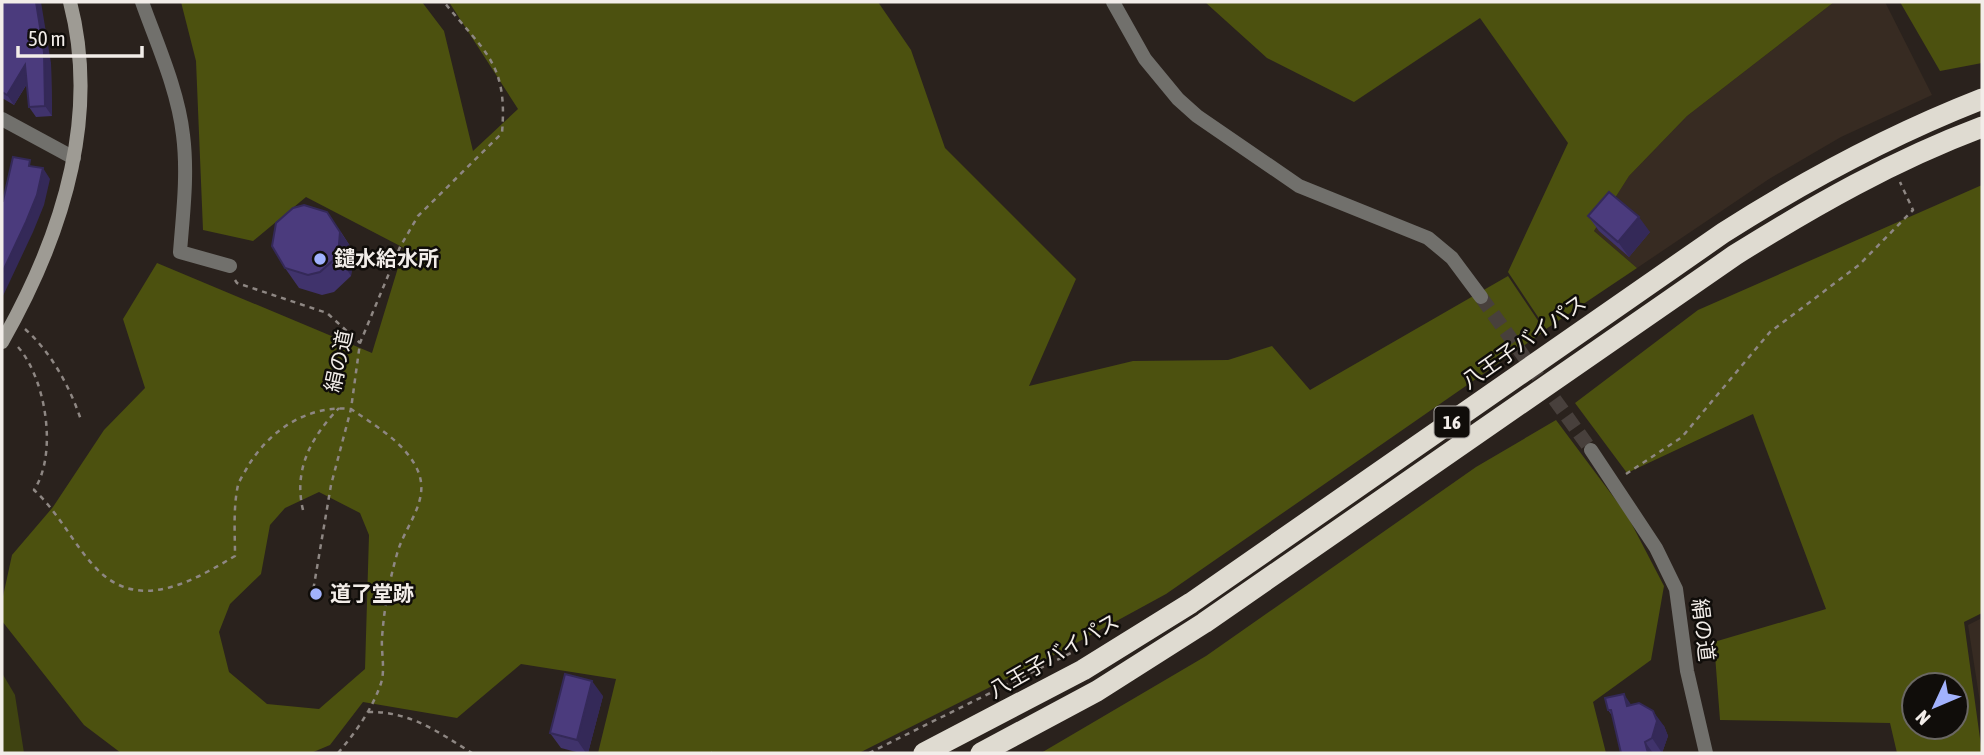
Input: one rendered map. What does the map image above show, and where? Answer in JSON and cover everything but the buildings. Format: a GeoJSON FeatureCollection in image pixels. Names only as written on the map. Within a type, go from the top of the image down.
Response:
{"type":"FeatureCollection","features":[{"type":"Feature","properties":{"kind":"highway","name":"八王子バイパス"},"geometry":{"type":"LineString","coordinates":[[924,753],[1083,670],[1191,603],[1723,233],[1792,189],[1870,147],[1982,99]]}},
{"type":"Feature","properties":{"kind":"highway","name":"16"},"geometry":{"type":"LineString","coordinates":[[981,753],[1097,691],[1204,624],[1746,248],[1870,175],[1982,127]]}},
{"type":"Feature","properties":{"kind":"highway","name":"16"},"geometry":{"type":"LineString","coordinates":[[910,753],[960,736]]}},
{"type":"Feature","properties":{"kind":"street"},"geometry":{"type":"LineString","coordinates":[[4,338],[53,239],[74,158],[79,57],[70,2]]}},
{"type":"Feature","properties":{"kind":"street"},"geometry":{"type":"LineString","coordinates":[[142,2],[165,65],[183,133],[185,196],[180,252],[230,266]]}},
{"type":"Feature","properties":{"kind":"street"},"geometry":{"type":"LineString","coordinates":[[1113,2],[1145,59],[1178,99],[1197,116],[1299,186],[1429,238],[1452,258],[1480,297]]}},
{"type":"Feature","properties":{"kind":"street"},"geometry":{"type":"LineString","coordinates":[[2,118],[74,158]]}},
{"type":"Feature","properties":{"kind":"street","name":"絹の道"},"geometry":{"type":"LineString","coordinates":[[1591,450],[1656,548],[1676,589],[1687,671],[1706,753]]}},
{"type":"Feature","properties":{"kind":"path","name":"絹の道"},"geometry":{"type":"LineString","coordinates":[[338,753],[368,712],[382,682],[381,641],[386,597],[400,543],[418,513],[421,488],[416,465],[390,437],[351,409],[360,343],[400,247],[418,216],[502,133],[505,101],[498,69],[444,2]]}},
{"type":"Feature","properties":{"kind":"path"},"geometry":{"type":"LineString","coordinates":[[1614,484],[1682,437],[1770,332],[1859,265],[1913,210],[1900,182]]}},
{"type":"Feature","properties":{"kind":"path"},"geometry":{"type":"LineString","coordinates":[[230,266],[237,283],[327,313],[360,343]]}},
{"type":"Feature","properties":{"kind":"path"},"geometry":{"type":"LineString","coordinates":[[15,320],[30,333],[58,370],[73,395],[81,420]]}},
{"type":"Feature","properties":{"kind":"path"},"geometry":{"type":"LineString","coordinates":[[4,338],[22,352],[40,393],[49,443],[41,479],[34,490],[53,507],[95,568],[124,587],[152,592],[172,589],[235,556],[239,483],[261,444],[283,426],[327,408],[351,409],[331,485],[312,603]]}},
{"type":"Feature","properties":{"kind":"path"},"geometry":{"type":"LineString","coordinates":[[303,510],[300,481],[304,459],[318,430],[338,408]]}},
{"type":"Feature","properties":{"kind":"path"},"geometry":{"type":"LineString","coordinates":[[368,712],[393,711],[418,719],[472,753]]}},
{"type":"Feature","properties":{"kind":"shaded area"},"geometry":{"type":"Polygon","coordinates":[[[1834,2],[1885,2],[1932,95],[1841,137],[1769,179],[1637,268],[1594,231],[1629,176],[1687,116],[1834,2]]]}},
{"type":"Feature","properties":{"kind":"shaded area"},"geometry":{"type":"Polygon","coordinates":[[[1982,618],[1982,715],[1968,625],[1982,618]]]}},
{"type":"Feature","properties":{"kind":"green space"},"geometry":{"type":"Polygon","coordinates":[[[181,2],[422,2],[444,31],[473,151],[518,109],[449,2],[878,2],[911,50],[945,148],[1076,279],[1029,386],[1133,361],[1228,360],[1272,346],[1310,390],[1508,276],[1545,331],[1166,594],[1056,654],[859,753],[598,753],[616,679],[521,664],[457,718],[363,702],[330,745],[311,753],[121,753],[84,725],[2,621],[2,601],[12,555],[53,507],[104,430],[145,388],[123,319],[157,263],[372,353],[404,248],[306,197],[253,241],[203,230],[196,61],[181,2]],[[319,492],[285,508],[270,525],[261,574],[230,604],[219,632],[229,672],[267,704],[319,709],[365,669],[369,535],[360,513],[319,492]]]}},
{"type":"Feature","properties":{"kind":"green space"},"geometry":{"type":"Polygon","coordinates":[[[1205,2],[1834,2],[1687,116],[1629,176],[1594,231],[1637,268],[1546,329],[1508,272],[1568,143],[1480,18],[1354,102],[1267,58],[1205,2]]]}},
{"type":"Feature","properties":{"kind":"green space"},"geometry":{"type":"Polygon","coordinates":[[[1900,2],[1982,2],[1982,63],[1940,71],[1900,2]]]}},
{"type":"Feature","properties":{"kind":"green space"},"geometry":{"type":"Polygon","coordinates":[[[1982,185],[1982,613],[1964,622],[1982,753],[1897,753],[1890,723],[1720,720],[1714,642],[1826,609],[1753,414],[1627,473],[1575,403],[1698,310],[1982,185]]]}},
{"type":"Feature","properties":{"kind":"green space"},"geometry":{"type":"Polygon","coordinates":[[[1556,420],[1627,515],[1664,586],[1651,660],[1593,702],[1606,753],[1041,753],[1206,656],[1476,467],[1556,420]]]}},
{"type":"Feature","properties":{"kind":"green space"},"geometry":{"type":"Polygon","coordinates":[[[2,673],[15,695],[24,753],[2,753],[2,673]]]}},
{"type":"Feature","properties":{"kind":"tunnel"},"geometry":{"type":"LineString","coordinates":[[1481,297],[1591,450]]}},
{"type":"Feature","properties":{"kind":"place","name":"鑓水給水所"},"geometry":{"type":"Point","coordinates":[320,259]}},
{"type":"Feature","properties":{"kind":"place","name":"道了堂跡"},"geometry":{"type":"Point","coordinates":[316,594]}}]}
